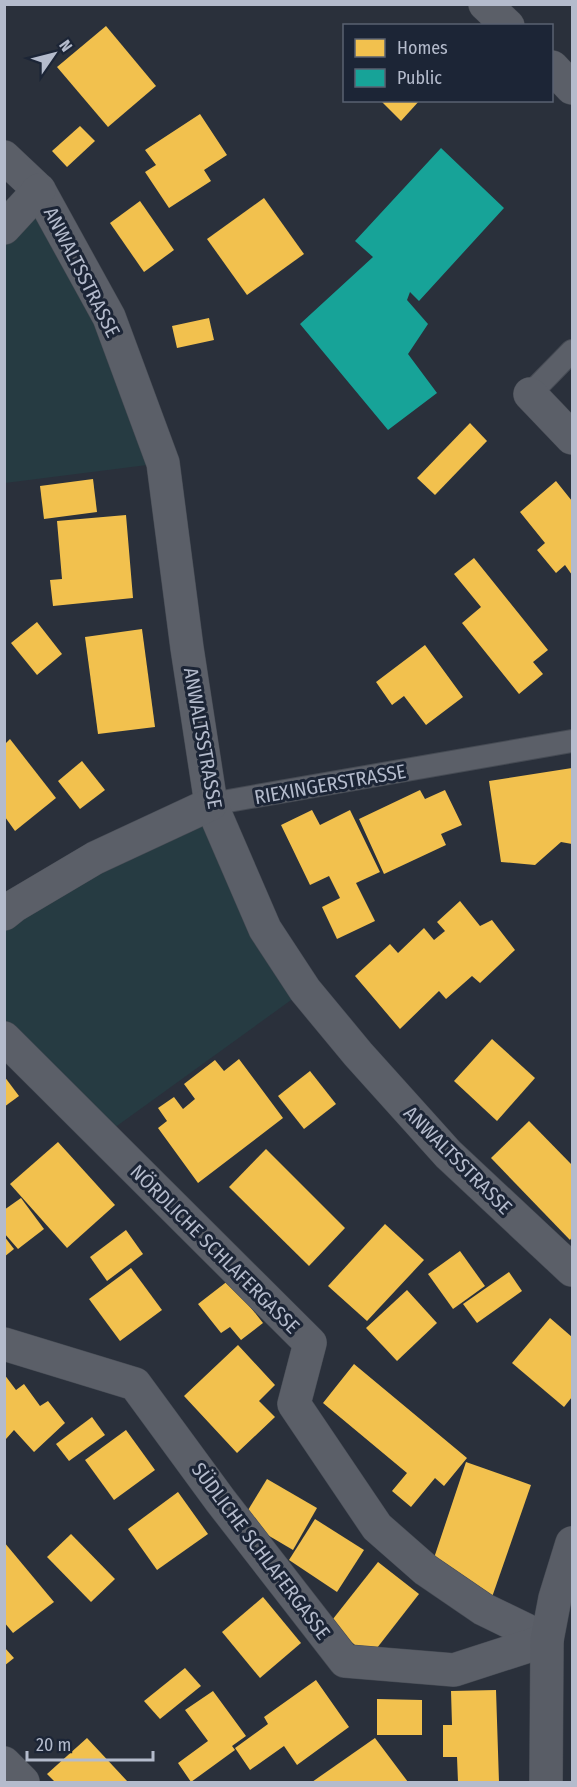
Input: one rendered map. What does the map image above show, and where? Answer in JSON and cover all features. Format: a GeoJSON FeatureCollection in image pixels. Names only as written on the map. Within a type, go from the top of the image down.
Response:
{"type":"FeatureCollection","features":[{"type":"Feature","properties":{"kind":"main road"},"geometry":{"type":"LineString","coordinates":[[546,1782],[546,1640],[555,1598],[573,1543]]}},
{"type":"Feature","properties":{"kind":"street"},"geometry":{"type":"LineString","coordinates":[[486,4],[506,24]]}},
{"type":"Feature","properties":{"kind":"street"},"geometry":{"type":"LineString","coordinates":[[553,68],[573,88]]}},
{"type":"Feature","properties":{"kind":"street","name":"ANWALTSSTRASSE"},"geometry":{"type":"LineString","coordinates":[[4,157],[39,190],[109,317],[163,463],[187,648],[211,804],[264,929],[305,990],[358,1054],[448,1154],[573,1270]]}},
{"type":"Feature","properties":{"kind":"street"},"geometry":{"type":"LineString","coordinates":[[4,228],[39,190]]}},
{"type":"Feature","properties":{"kind":"street"},"geometry":{"type":"LineString","coordinates":[[530,394],[573,438]]}},
{"type":"Feature","properties":{"kind":"street","name":"RIEXINGERSTRASSE"},"geometry":{"type":"LineString","coordinates":[[4,914],[95,858],[211,804]]}},
{"type":"Feature","properties":{"kind":"street","name":"NÖRDLICHE SCHLAFERGASSE"},"geometry":{"type":"LineString","coordinates":[[4,1038],[310,1343],[294,1404],[377,1527],[426,1570],[483,1610],[546,1640]]}},
{"type":"Feature","properties":{"kind":"street","name":"SÜDLICHE SCHLAFERGASSE"},"geometry":{"type":"LineString","coordinates":[[4,1344],[135,1384],[220,1500],[345,1661],[454,1670],[546,1640]]}},
{"type":"Feature","properties":{"kind":"street"},"geometry":{"type":"LineString","coordinates":[[4,1763],[23,1782]]}},
{"type":"Feature","properties":{"kind":"lane"},"geometry":{"type":"LineString","coordinates":[[530,394],[573,351]]}},
{"type":"Feature","properties":{"kind":"lane","name":"RIEXINGERSTRASSE"},"geometry":{"type":"LineString","coordinates":[[211,804],[573,741]]}},
{"type":"Feature","properties":{"kind":"shaded area"},"geometry":{"type":"Polygon","coordinates":[[[39,190],[163,463],[5,483],[4,228],[39,190]]]}},
{"type":"Feature","properties":{"kind":"shaded area"},"geometry":{"type":"Polygon","coordinates":[[[211,804],[305,990],[103,1136],[5,1038],[4,914],[211,804]]]}},
{"type":"Feature","properties":{"kind":"building: Homes"},"geometry":{"type":"Polygon","coordinates":[[[106,26],[156,86],[108,127],[57,67],[106,26]]]}},
{"type":"Feature","properties":{"kind":"building: Homes"},"geometry":{"type":"Polygon","coordinates":[[[382,102],[418,102],[401,121],[382,102]]]}},
{"type":"Feature","properties":{"kind":"building: Homes"},"geometry":{"type":"Polygon","coordinates":[[[200,114],[227,155],[204,170],[211,181],[169,208],[145,172],[156,165],[145,150],[200,114]]]}},
{"type":"Feature","properties":{"kind":"building: Homes"},"geometry":{"type":"Polygon","coordinates":[[[80,126],[95,141],[67,167],[52,151],[80,126]]]}},
{"type":"Feature","properties":{"kind":"building: Homes"},"geometry":{"type":"Polygon","coordinates":[[[264,198],[304,254],[247,295],[207,239],[264,198]]]}},
{"type":"Feature","properties":{"kind":"building: Homes"},"geometry":{"type":"Polygon","coordinates":[[[140,201],[174,250],[144,272],[110,223],[140,201]]]}},
{"type":"Feature","properties":{"kind":"building: Homes"},"geometry":{"type":"Polygon","coordinates":[[[209,318],[214,340],[177,348],[172,326],[209,318]]]}},
{"type":"Feature","properties":{"kind":"building: Homes"},"geometry":{"type":"Polygon","coordinates":[[[470,423],[487,441],[435,495],[417,478],[470,423]]]}},
{"type":"Feature","properties":{"kind":"building: Homes"},"geometry":{"type":"Polygon","coordinates":[[[93,479],[97,512],[44,519],[40,486],[93,479]]]}},
{"type":"Feature","properties":{"kind":"building: Homes"},"geometry":{"type":"Polygon","coordinates":[[[556,481],[572,501],[572,575],[565,565],[556,573],[537,550],[545,543],[520,512],[556,481]]]}},
{"type":"Feature","properties":{"kind":"building: Homes"},"geometry":{"type":"Polygon","coordinates":[[[126,515],[133,598],[53,606],[50,580],[62,579],[57,521],[126,515]]]}},
{"type":"Feature","properties":{"kind":"building: Homes"},"geometry":{"type":"Polygon","coordinates":[[[474,558],[548,650],[533,662],[543,674],[519,694],[462,623],[481,607],[454,574],[474,558]]]}},
{"type":"Feature","properties":{"kind":"building: Homes"},"geometry":{"type":"Polygon","coordinates":[[[37,622],[62,654],[37,675],[11,643],[37,622]]]}},
{"type":"Feature","properties":{"kind":"building: Homes"},"geometry":{"type":"Polygon","coordinates":[[[142,629],[155,727],[98,734],[85,637],[142,629]]]}},
{"type":"Feature","properties":{"kind":"building: Homes"},"geometry":{"type":"Polygon","coordinates":[[[425,645],[463,697],[426,725],[404,696],[392,705],[376,682],[425,645]]]}},
{"type":"Feature","properties":{"kind":"building: Homes"},"geometry":{"type":"Polygon","coordinates":[[[10,739],[56,798],[15,831],[5,817],[5,744],[10,739]]]}},
{"type":"Feature","properties":{"kind":"building: Homes"},"geometry":{"type":"Polygon","coordinates":[[[82,761],[105,790],[80,809],[58,781],[82,761]]]}},
{"type":"Feature","properties":{"kind":"building: Homes"},"geometry":{"type":"Polygon","coordinates":[[[572,768],[572,844],[561,842],[535,865],[501,862],[489,781],[572,768]]]}},
{"type":"Feature","properties":{"kind":"building: Homes"},"geometry":{"type":"Polygon","coordinates":[[[420,790],[425,799],[445,790],[462,825],[441,834],[446,845],[384,874],[359,819],[420,790]]]}},
{"type":"Feature","properties":{"kind":"building: Homes"},"geometry":{"type":"Polygon","coordinates":[[[312,810],[320,825],[350,810],[380,872],[356,883],[375,921],[337,939],[322,907],[340,898],[329,876],[310,885],[281,825],[312,810]]]}},
{"type":"Feature","properties":{"kind":"building: Homes"},"geometry":{"type":"Polygon","coordinates":[[[460,901],[480,926],[492,920],[515,950],[480,983],[472,976],[446,999],[439,991],[400,1029],[355,976],[390,944],[398,953],[424,928],[434,940],[445,931],[437,922],[460,901]]]}},
{"type":"Feature","properties":{"kind":"building: Homes"},"geometry":{"type":"Polygon","coordinates":[[[492,1039],[535,1078],[497,1121],[454,1081],[492,1039]]]}},
{"type":"Feature","properties":{"kind":"building: Homes"},"geometry":{"type":"Polygon","coordinates":[[[239,1059],[283,1118],[198,1183],[158,1128],[167,1121],[158,1108],[174,1097],[183,1109],[195,1099],[184,1084],[215,1060],[224,1071],[239,1059]]]}},
{"type":"Feature","properties":{"kind":"building: Homes"},"geometry":{"type":"Polygon","coordinates":[[[310,1071],[336,1104],[304,1129],[278,1096],[310,1071]]]}},
{"type":"Feature","properties":{"kind":"building: Homes"},"geometry":{"type":"Polygon","coordinates":[[[4,1076],[19,1096],[4,1107],[4,1076]]]}},
{"type":"Feature","properties":{"kind":"building: Homes"},"geometry":{"type":"Polygon","coordinates":[[[529,1121],[572,1165],[572,1237],[570,1240],[491,1158],[529,1121]]]}},
{"type":"Feature","properties":{"kind":"building: Homes"},"geometry":{"type":"Polygon","coordinates":[[[58,1142],[115,1205],[67,1248],[10,1184],[58,1142]]]}},
{"type":"Feature","properties":{"kind":"building: Homes"},"geometry":{"type":"Polygon","coordinates":[[[266,1149],[345,1228],[309,1266],[229,1187],[266,1149]]]}},
{"type":"Feature","properties":{"kind":"building: Homes"},"geometry":{"type":"Polygon","coordinates":[[[21,1198],[44,1229],[18,1249],[4,1233],[4,1210],[21,1198]]]}},
{"type":"Feature","properties":{"kind":"building: Homes"},"geometry":{"type":"Polygon","coordinates":[[[385,1224],[424,1260],[367,1321],[328,1286],[385,1224]]]}},
{"type":"Feature","properties":{"kind":"building: Homes"},"geometry":{"type":"Polygon","coordinates":[[[126,1230],[143,1254],[107,1281],[90,1257],[126,1230]]]}},
{"type":"Feature","properties":{"kind":"building: Homes"},"geometry":{"type":"Polygon","coordinates":[[[4,1236],[14,1249],[4,1257],[4,1236]]]}},
{"type":"Feature","properties":{"kind":"building: Homes"},"geometry":{"type":"Polygon","coordinates":[[[460,1251],[485,1286],[453,1309],[428,1274],[460,1251]]]}},
{"type":"Feature","properties":{"kind":"building: Homes"},"geometry":{"type":"Polygon","coordinates":[[[131,1268],[162,1310],[120,1341],[89,1299],[131,1268]]]}},
{"type":"Feature","properties":{"kind":"building: Homes"},"geometry":{"type":"Polygon","coordinates":[[[509,1272],[522,1291],[477,1323],[463,1304],[509,1272]]]}},
{"type":"Feature","properties":{"kind":"building: Homes"},"geometry":{"type":"Polygon","coordinates":[[[229,1280],[263,1323],[241,1340],[230,1327],[221,1333],[198,1304],[229,1280]]]}},
{"type":"Feature","properties":{"kind":"building: Homes"},"geometry":{"type":"Polygon","coordinates":[[[407,1290],[437,1323],[397,1361],[366,1328],[407,1290]]]}},
{"type":"Feature","properties":{"kind":"building: Homes"},"geometry":{"type":"Polygon","coordinates":[[[550,1318],[572,1337],[572,1397],[564,1407],[512,1363],[550,1318]]]}},
{"type":"Feature","properties":{"kind":"building: Homes"},"geometry":{"type":"Polygon","coordinates":[[[238,1345],[275,1385],[259,1401],[275,1417],[237,1453],[184,1396],[238,1345]]]}},
{"type":"Feature","properties":{"kind":"building: Homes"},"geometry":{"type":"Polygon","coordinates":[[[354,1364],[467,1458],[444,1486],[435,1478],[411,1507],[392,1491],[407,1473],[323,1403],[354,1364]]]}},
{"type":"Feature","properties":{"kind":"building: Homes"},"geometry":{"type":"Polygon","coordinates":[[[4,1374],[16,1390],[24,1384],[40,1406],[48,1401],[65,1423],[34,1452],[14,1430],[6,1439],[4,1438],[4,1374]]]}},
{"type":"Feature","properties":{"kind":"building: Homes"},"geometry":{"type":"Polygon","coordinates":[[[92,1417],[105,1435],[69,1461],[56,1444],[92,1417]]]}},
{"type":"Feature","properties":{"kind":"building: Homes"},"geometry":{"type":"Polygon","coordinates":[[[126,1430],[155,1470],[114,1500],[85,1460],[126,1430]]]}},
{"type":"Feature","properties":{"kind":"building: Homes"},"geometry":{"type":"Polygon","coordinates":[[[466,1462],[531,1485],[491,1600],[432,1564],[466,1462]]]}},
{"type":"Feature","properties":{"kind":"building: Homes"},"geometry":{"type":"Polygon","coordinates":[[[267,1479],[317,1508],[293,1550],[242,1520],[267,1479]]]}},
{"type":"Feature","properties":{"kind":"building: Homes"},"geometry":{"type":"Polygon","coordinates":[[[178,1492],[208,1534],[157,1570],[128,1529],[178,1492]]]}},
{"type":"Feature","properties":{"kind":"building: Homes"},"geometry":{"type":"Polygon","coordinates":[[[315,1519],[364,1550],[337,1592],[289,1560],[315,1519]]]}},
{"type":"Feature","properties":{"kind":"building: Homes"},"geometry":{"type":"Polygon","coordinates":[[[71,1534],[115,1579],[91,1602],[47,1557],[71,1534]]]}},
{"type":"Feature","properties":{"kind":"building: Homes"},"geometry":{"type":"Polygon","coordinates":[[[4,1542],[54,1602],[13,1633],[4,1622],[4,1542]]]}},
{"type":"Feature","properties":{"kind":"building: Homes"},"geometry":{"type":"Polygon","coordinates":[[[378,1562],[419,1594],[370,1657],[329,1624],[378,1562]]]}},
{"type":"Feature","properties":{"kind":"building: Homes"},"geometry":{"type":"Polygon","coordinates":[[[263,1597],[301,1643],[260,1678],[222,1632],[263,1597]]]}},
{"type":"Feature","properties":{"kind":"building: Homes"},"geometry":{"type":"Polygon","coordinates":[[[4,1647],[14,1658],[4,1666],[4,1647]]]}},
{"type":"Feature","properties":{"kind":"building: Homes"},"geometry":{"type":"Polygon","coordinates":[[[185,1668],[201,1686],[160,1719],[144,1701],[185,1668]]]}},
{"type":"Feature","properties":{"kind":"building: Homes"},"geometry":{"type":"Polygon","coordinates":[[[316,1680],[349,1727],[297,1765],[284,1746],[250,1770],[235,1748],[268,1724],[264,1717],[316,1680]]]}},
{"type":"Feature","properties":{"kind":"building: Homes"},"geometry":{"type":"Polygon","coordinates":[[[496,1690],[499,1782],[458,1782],[457,1757],[443,1757],[443,1725],[452,1725],[451,1691],[496,1690]]]}},
{"type":"Feature","properties":{"kind":"building: Homes"},"geometry":{"type":"Polygon","coordinates":[[[213,1691],[246,1736],[232,1746],[235,1750],[191,1782],[178,1763],[208,1741],[185,1710],[213,1691]]]}},
{"type":"Feature","properties":{"kind":"building: Homes"},"geometry":{"type":"Polygon","coordinates":[[[377,1699],[422,1700],[422,1735],[377,1735],[377,1699]]]}},
{"type":"Feature","properties":{"kind":"building: Homes"},"geometry":{"type":"Polygon","coordinates":[[[87,1738],[128,1782],[55,1782],[47,1774],[87,1738]]]}},
{"type":"Feature","properties":{"kind":"building: Homes"},"geometry":{"type":"Polygon","coordinates":[[[375,1738],[408,1782],[312,1782],[375,1738]]]}},
{"type":"Feature","properties":{"kind":"building: Public"},"geometry":{"type":"Polygon","coordinates":[[[441,148],[504,208],[419,301],[410,292],[407,300],[428,324],[408,354],[437,393],[388,430],[300,324],[373,257],[355,241],[441,148]]]}}]}
